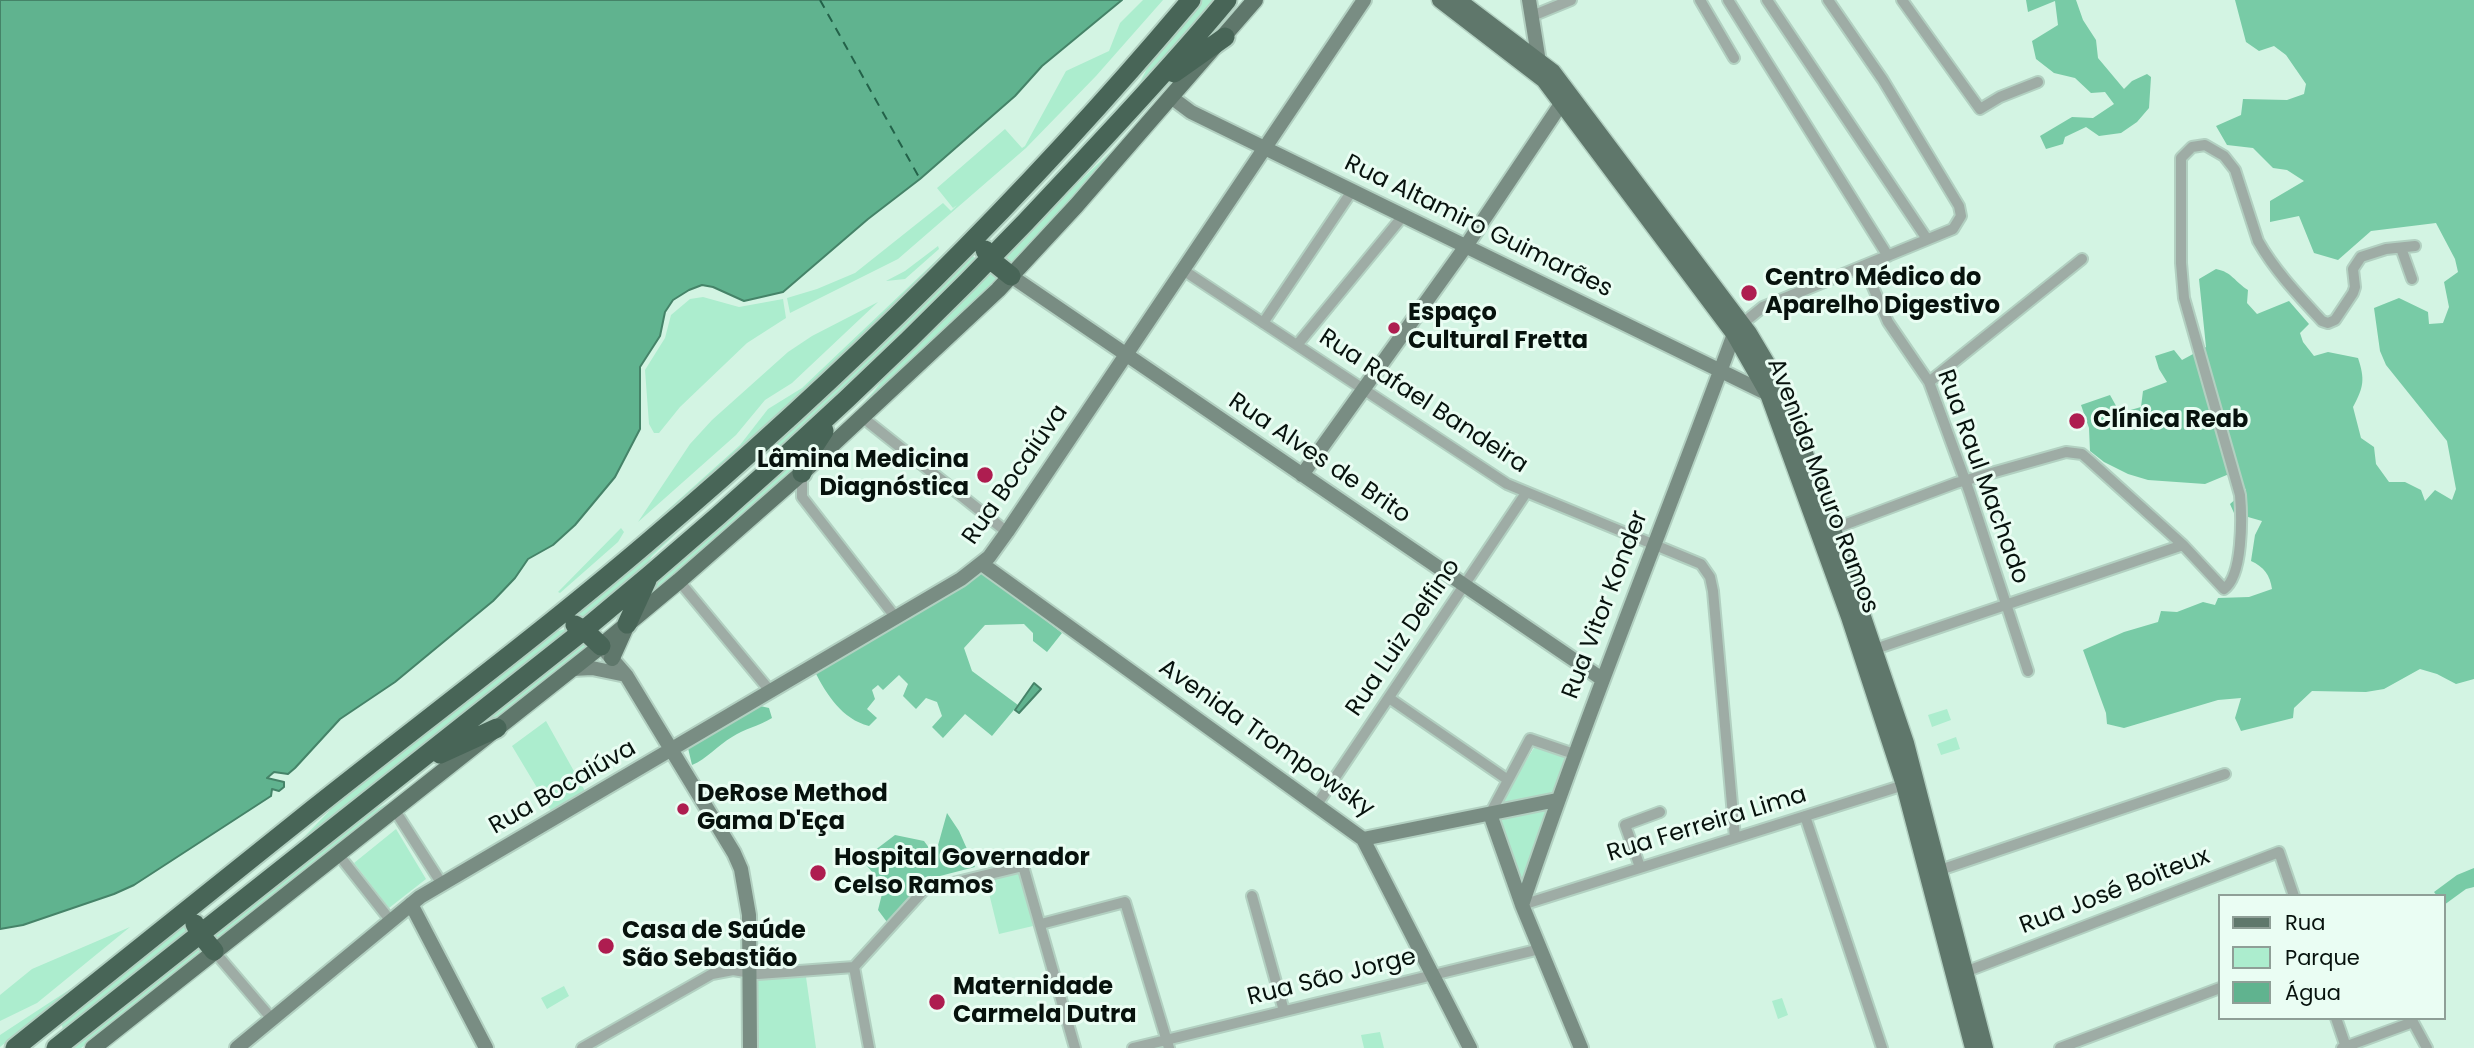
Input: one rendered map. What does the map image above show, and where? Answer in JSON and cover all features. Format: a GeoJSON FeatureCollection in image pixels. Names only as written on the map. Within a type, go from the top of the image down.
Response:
{"type":"FeatureCollection","features":[{"type":"Feature","properties":{"kind":"highway"},"geometry":{"type":"LineString","coordinates":[[15,1048],[552,622],[650,541],[854,357],[984,231],[1130,73],[1191,0]]}},
{"type":"Feature","properties":{"kind":"highway"},"geometry":{"type":"LineString","coordinates":[[55,1048],[584,630],[760,478],[848,399],[990,260],[1147,92],[1227,0]]}},
{"type":"Feature","properties":{"kind":"highway"},"geometry":{"type":"LineString","coordinates":[[1147,92],[1225,37]]}},
{"type":"Feature","properties":{"kind":"highway"},"geometry":{"type":"LineString","coordinates":[[984,231],[985,250],[990,260],[1011,276]]}},
{"type":"Feature","properties":{"kind":"highway"},"geometry":{"type":"LineString","coordinates":[[802,473],[816,442],[848,399]]}},
{"type":"Feature","properties":{"kind":"highway"},"geometry":{"type":"LineString","coordinates":[[760,478],[769,453],[761,442]]}},
{"type":"Feature","properties":{"kind":"highway"},"geometry":{"type":"LineString","coordinates":[[627,624],[648,577]]}},
{"type":"Feature","properties":{"kind":"highway"},"geometry":{"type":"LineString","coordinates":[[552,622],[564,622],[584,630],[606,652]]}},
{"type":"Feature","properties":{"kind":"highway"},"geometry":{"type":"LineString","coordinates":[[413,766],[497,728]]}},
{"type":"Feature","properties":{"kind":"highway"},"geometry":{"type":"LineString","coordinates":[[198,902],[195,919],[200,934],[214,951]]}},
{"type":"Feature","properties":{"kind":"highway"},"geometry":{"type":"LineString","coordinates":[[47,1023],[54,1031],[55,1048]]}},
{"type":"Feature","properties":{"kind":"main road"},"geometry":{"type":"LineString","coordinates":[[93,1048],[572,669],[606,652],[627,624],[802,473],[1011,276],[1076,206],[1255,0]]}},
{"type":"Feature","properties":{"kind":"main road","name":"Rua Bocaiúva"},"geometry":{"type":"LineString","coordinates":[[237,1048],[411,904],[896,618],[982,564],[1007,532],[1364,0]]}},
{"type":"Feature","properties":{"kind":"main road","name":"Avenida Mauro Ramos"},"geometry":{"type":"LineString","coordinates":[[1440,0],[1544,80],[1738,329],[1762,354],[1780,388],[1875,649],[1911,783],[1973,1048]]}},
{"type":"Feature","properties":{"kind":"main road","name":"Avenida Mauro Ramos"},"geometry":{"type":"LineString","coordinates":[[1458,0],[1557,76],[1738,329],[1768,394],[1911,783],[1940,870],[1985,1048]]}},
{"type":"Feature","properties":{"kind":"main road"},"geometry":{"type":"LineString","coordinates":[[1529,0],[1544,80]]}},
{"type":"Feature","properties":{"kind":"main road","name":"Rua Altamiro Guimarães"},"geometry":{"type":"LineString","coordinates":[[1171,97],[1191,113],[1768,394]]}},
{"type":"Feature","properties":{"kind":"main road"},"geometry":{"type":"LineString","coordinates":[[1302,475],[1466,246],[1561,104]]}},
{"type":"Feature","properties":{"kind":"main road","name":"Rua Alves de Brito"},"geometry":{"type":"LineString","coordinates":[[1011,276],[1602,679]]}},
{"type":"Feature","properties":{"kind":"main road","name":"Rua Vitor Konder"},"geometry":{"type":"LineString","coordinates":[[1522,905],[1557,800],[1653,543],[1738,329]]}},
{"type":"Feature","properties":{"kind":"main road","name":"Avenida Trompowsky"},"geometry":{"type":"LineString","coordinates":[[982,564],[1363,839],[1557,800]]}},
{"type":"Feature","properties":{"kind":"main road"},"geometry":{"type":"LineString","coordinates":[[606,652],[626,676],[741,869],[748,915],[750,1048]]}},
{"type":"Feature","properties":{"kind":"main road"},"geometry":{"type":"LineString","coordinates":[[572,669],[592,668],[626,676]]}},
{"type":"Feature","properties":{"kind":"main road"},"geometry":{"type":"LineString","coordinates":[[1538,804],[1547,809],[1551,818]]}},
{"type":"Feature","properties":{"kind":"main road"},"geometry":{"type":"LineString","coordinates":[[1490,814],[1522,905],[1581,1048]]}},
{"type":"Feature","properties":{"kind":"main road"},"geometry":{"type":"LineString","coordinates":[[1363,839],[1470,1048]]}},
{"type":"Feature","properties":{"kind":"main road"},"geometry":{"type":"LineString","coordinates":[[411,904],[486,1048]]}},
{"type":"Feature","properties":{"kind":"street"},"geometry":{"type":"LineString","coordinates":[[1532,16],[1571,0]]}},
{"type":"Feature","properties":{"kind":"street"},"geometry":{"type":"LineString","coordinates":[[1700,0],[1734,58]]}},
{"type":"Feature","properties":{"kind":"street"},"geometry":{"type":"LineString","coordinates":[[1728,0],[1888,256]]}},
{"type":"Feature","properties":{"kind":"street"},"geometry":{"type":"LineString","coordinates":[[1767,0],[1927,239]]}},
{"type":"Feature","properties":{"kind":"street"},"geometry":{"type":"LineString","coordinates":[[1738,329],[1763,307],[1953,229],[1961,216],[1959,206],[1883,80],[1828,0]]}},
{"type":"Feature","properties":{"kind":"street"},"geometry":{"type":"LineString","coordinates":[[1902,0],[1980,108],[2038,82]]}},
{"type":"Feature","properties":{"kind":"street"},"geometry":{"type":"LineString","coordinates":[[1833,529],[1965,481],[2066,452],[2075,452],[2089,460],[2183,544],[2224,589],[2231,584],[2239,547],[2240,495],[2184,298],[2181,263],[2181,158],[2192,147],[2205,145],[2230,162],[2263,251],[2322,321],[2334,320],[2353,293],[2353,269],[2361,257],[2370,253],[2415,246]]}},
{"type":"Feature","properties":{"kind":"street"},"geometry":{"type":"LineString","coordinates":[[1264,323],[1352,191]]}},
{"type":"Feature","properties":{"kind":"street"},"geometry":{"type":"LineString","coordinates":[[1297,345],[1403,216]]}},
{"type":"Feature","properties":{"kind":"street"},"geometry":{"type":"LineString","coordinates":[[2401,248],[2412,279]]}},
{"type":"Feature","properties":{"kind":"street"},"geometry":{"type":"LineString","coordinates":[[1929,382],[2082,259]]}},
{"type":"Feature","properties":{"kind":"street","name":"Rua Raul Machado"},"geometry":{"type":"LineString","coordinates":[[1864,266],[1888,322],[1929,382],[2028,671]]}},
{"type":"Feature","properties":{"kind":"street","name":"Rua Rafael Bandeira"},"geometry":{"type":"LineString","coordinates":[[1183,270],[1507,484],[1697,561],[1710,577],[1735,838]]}},
{"type":"Feature","properties":{"kind":"street"},"geometry":{"type":"LineString","coordinates":[[862,417],[1007,532]]}},
{"type":"Feature","properties":{"kind":"street"},"geometry":{"type":"LineString","coordinates":[[802,473],[802,497],[896,618]]}},
{"type":"Feature","properties":{"kind":"street","name":"Rua Luiz Delfino"},"geometry":{"type":"LineString","coordinates":[[1317,806],[1526,493]]}},
{"type":"Feature","properties":{"kind":"street"},"geometry":{"type":"LineString","coordinates":[[1875,649],[2183,544]]}},
{"type":"Feature","properties":{"kind":"street"},"geometry":{"type":"LineString","coordinates":[[679,581],[771,692]]}},
{"type":"Feature","properties":{"kind":"street"},"geometry":{"type":"LineString","coordinates":[[1389,698],[1508,780]]}},
{"type":"Feature","properties":{"kind":"street"},"geometry":{"type":"LineString","coordinates":[[1490,814],[1530,739],[1574,754]]}},
{"type":"Feature","properties":{"kind":"street"},"geometry":{"type":"LineString","coordinates":[[1940,870],[2225,774]]}},
{"type":"Feature","properties":{"kind":"street","name":"Rua Ferreira Lima"},"geometry":{"type":"LineString","coordinates":[[1522,905],[1911,783]]}},
{"type":"Feature","properties":{"kind":"street"},"geometry":{"type":"LineString","coordinates":[[394,809],[442,884]]}},
{"type":"Feature","properties":{"kind":"street"},"geometry":{"type":"LineString","coordinates":[[1640,867],[1626,825],[1660,812]]}},
{"type":"Feature","properties":{"kind":"street"},"geometry":{"type":"LineString","coordinates":[[1805,816],[1882,1048]]}},
{"type":"Feature","properties":{"kind":"street","name":"Rua José Boiteux"},"geometry":{"type":"LineString","coordinates":[[1965,971],[2279,852],[2293,894]]}},
{"type":"Feature","properties":{"kind":"street"},"geometry":{"type":"LineString","coordinates":[[338,854],[390,920]]}},
{"type":"Feature","properties":{"kind":"street"},"geometry":{"type":"LineString","coordinates":[[582,1048],[712,974],[733,970],[748,973],[854,967],[924,890],[1023,866],[1075,1048]]}},
{"type":"Feature","properties":{"kind":"street"},"geometry":{"type":"LineString","coordinates":[[1252,896],[1284,1011]]}},
{"type":"Feature","properties":{"kind":"street"},"geometry":{"type":"LineString","coordinates":[[1041,924],[1125,902],[1168,1044]]}},
{"type":"Feature","properties":{"kind":"street","name":"Rua São Jorge"},"geometry":{"type":"LineString","coordinates":[[1133,1048],[1168,1044],[1284,1011],[1540,949]]}},
{"type":"Feature","properties":{"kind":"street"},"geometry":{"type":"LineString","coordinates":[[214,951],[272,1019]]}},
{"type":"Feature","properties":{"kind":"street"},"geometry":{"type":"LineString","coordinates":[[854,967],[869,1048]]}},
{"type":"Feature","properties":{"kind":"street"},"geometry":{"type":"LineString","coordinates":[[2060,1048],[2218,989]]}},
{"type":"Feature","properties":{"kind":"street"},"geometry":{"type":"LineString","coordinates":[[2337,1020],[2344,1047],[2413,1022],[2427,1048]]}},
{"type":"Feature","properties":{"kind":"green space"},"geometry":{"type":"Polygon","coordinates":[[[1143,0],[1163,0],[1096,76],[1026,148],[898,259],[790,313],[787,298],[855,273],[943,203],[951,211],[957,205],[953,208],[937,188],[1005,129],[1022,148],[1025,146],[1066,71],[1109,51],[1120,23],[1143,0]]]}},
{"type":"Feature","properties":{"kind":"green space"},"geometry":{"type":"Polygon","coordinates":[[[1201,0],[1216,0],[1141,88],[995,246],[992,242],[1139,84],[1155,53],[1201,0]]]}},
{"type":"Feature","properties":{"kind":"green space"},"geometry":{"type":"Polygon","coordinates":[[[1163,102],[1012,266],[1003,259],[1084,177],[1163,102]]]}},
{"type":"Feature","properties":{"kind":"green space"},"geometry":{"type":"Polygon","coordinates":[[[1024,183],[785,412],[529,635],[550,610],[740,445],[768,409],[802,388],[1002,198],[1024,183]]]}},
{"type":"Feature","properties":{"kind":"green space"},"geometry":{"type":"Polygon","coordinates":[[[938,246],[939,249],[905,279],[886,281],[905,271],[938,246]]]}},
{"type":"Feature","properties":{"kind":"green space"},"geometry":{"type":"Polygon","coordinates":[[[970,254],[979,261],[878,359],[775,453],[776,445],[772,441],[970,254]]]}},
{"type":"Feature","properties":{"kind":"green space"},"geometry":{"type":"Polygon","coordinates":[[[992,269],[1001,276],[832,437],[893,366],[992,269]]]}},
{"type":"Feature","properties":{"kind":"green space"},"geometry":{"type":"Polygon","coordinates":[[[703,297],[739,307],[783,299],[786,318],[747,343],[680,407],[659,433],[654,433],[649,424],[645,370],[665,338],[671,315],[690,299],[703,297]]]}},
{"type":"Feature","properties":{"kind":"green space"},"geometry":{"type":"Polygon","coordinates":[[[878,302],[792,383],[765,400],[736,435],[638,522],[690,444],[712,420],[788,352],[812,336],[878,302]]]}},
{"type":"Feature","properties":{"kind":"green space"},"geometry":{"type":"Polygon","coordinates":[[[809,442],[797,470],[640,607],[654,580],[809,442]]]}},
{"type":"Feature","properties":{"kind":"green space"},"geometry":{"type":"Polygon","coordinates":[[[761,455],[652,556],[643,571],[583,622],[572,615],[761,455]]]}},
{"type":"Feature","properties":{"kind":"green space"},"geometry":{"type":"Polygon","coordinates":[[[621,528],[624,532],[618,542],[558,592],[621,528]]]}},
{"type":"Feature","properties":{"kind":"green space"},"geometry":{"type":"Polygon","coordinates":[[[565,629],[570,632],[204,920],[302,839],[343,797],[552,633],[565,629]]]}},
{"type":"Feature","properties":{"kind":"green space"},"geometry":{"type":"Polygon","coordinates":[[[585,637],[595,644],[491,726],[455,741],[585,637]]]}},
{"type":"Feature","properties":{"kind":"green space"},"geometry":{"type":"Polygon","coordinates":[[[1947,709],[1951,720],[1932,727],[1928,715],[1947,709]]]}},
{"type":"Feature","properties":{"kind":"green space"},"geometry":{"type":"Polygon","coordinates":[[[546,721],[585,791],[551,811],[512,746],[546,721]]]}},
{"type":"Feature","properties":{"kind":"green space"},"geometry":{"type":"Polygon","coordinates":[[[1956,737],[1960,749],[1941,755],[1937,744],[1956,737]]]}},
{"type":"Feature","properties":{"kind":"green space"},"geometry":{"type":"Polygon","coordinates":[[[1535,746],[1565,758],[1522,887],[1494,814],[1535,746]]]}},
{"type":"Feature","properties":{"kind":"green space"},"geometry":{"type":"Polygon","coordinates":[[[451,755],[218,943],[211,935],[351,822],[388,803],[451,755]]]}},
{"type":"Feature","properties":{"kind":"green space"},"geometry":{"type":"Polygon","coordinates":[[[396,829],[426,879],[389,908],[354,863],[396,829]]]}},
{"type":"Feature","properties":{"kind":"green space"},"geometry":{"type":"Polygon","coordinates":[[[1020,869],[1033,926],[999,934],[985,877],[1020,869]]]}},
{"type":"Feature","properties":{"kind":"green space"},"geometry":{"type":"Polygon","coordinates":[[[185,921],[189,934],[63,1030],[61,1020],[185,921]]]}},
{"type":"Feature","properties":{"kind":"green space"},"geometry":{"type":"Polygon","coordinates":[[[130,927],[37,1003],[0,1021],[0,995],[32,969],[130,927]]]}},
{"type":"Feature","properties":{"kind":"green space"},"geometry":{"type":"Polygon","coordinates":[[[199,945],[205,950],[81,1048],[67,1048],[199,945]]]}},
{"type":"Feature","properties":{"kind":"green space"},"geometry":{"type":"Polygon","coordinates":[[[806,977],[816,1048],[753,1048],[756,982],[762,979],[806,977]]]}},
{"type":"Feature","properties":{"kind":"green space"},"geometry":{"type":"Polygon","coordinates":[[[81,982],[0,1047],[0,1035],[81,982]]]}},
{"type":"Feature","properties":{"kind":"green space"},"geometry":{"type":"Polygon","coordinates":[[[564,986],[569,996],[547,1009],[541,998],[564,986]]]}},
{"type":"Feature","properties":{"kind":"green space"},"geometry":{"type":"Polygon","coordinates":[[[1782,998],[1788,1015],[1778,1019],[1772,1001],[1782,998]]]}},
{"type":"Feature","properties":{"kind":"green space"},"geometry":{"type":"Polygon","coordinates":[[[1380,1032],[1384,1048],[1364,1048],[1361,1035],[1380,1032]]]}},
{"type":"Feature","properties":{"kind":"shaded area"},"geometry":{"type":"Polygon","coordinates":[[[2026,0],[2076,0],[2083,20],[2096,40],[2098,58],[2124,89],[2132,81],[2147,74],[2151,77],[2149,108],[2137,122],[2121,133],[2099,136],[2086,127],[2065,137],[2063,144],[2046,149],[2040,136],[2072,117],[2093,118],[2114,104],[2105,92],[2091,93],[2075,78],[2054,73],[2036,59],[2032,41],[2058,25],[2055,1],[2028,12],[2026,0]]]}},
{"type":"Feature","properties":{"kind":"shaded area"},"geometry":{"type":"Polygon","coordinates":[[[2235,0],[2474,0],[2474,679],[2456,684],[2420,669],[2384,689],[2366,692],[2312,691],[2294,708],[2293,718],[2241,731],[2235,718],[2241,698],[2218,700],[2124,728],[2107,724],[2106,713],[2083,650],[2124,632],[2158,622],[2161,611],[2177,612],[2203,602],[2215,605],[2218,598],[2249,597],[2272,589],[2266,572],[2251,561],[2255,535],[2262,521],[2234,513],[2230,504],[2246,490],[2234,472],[2205,484],[2148,480],[2104,462],[2090,451],[2089,428],[2081,405],[2110,395],[2120,413],[2141,407],[2143,391],[2167,382],[2155,356],[2174,350],[2182,360],[2206,347],[2199,279],[2216,269],[2226,272],[2248,290],[2247,303],[2257,314],[2289,301],[2309,324],[2300,333],[2303,342],[2314,356],[2328,352],[2358,358],[2362,383],[2353,407],[2361,438],[2374,447],[2376,464],[2389,482],[2405,482],[2421,490],[2425,501],[2435,490],[2452,500],[2456,489],[2447,441],[2386,365],[2380,351],[2374,308],[2399,298],[2428,312],[2429,324],[2443,323],[2449,307],[2444,282],[2458,272],[2455,259],[2436,223],[2371,231],[2338,260],[2314,253],[2299,216],[2270,222],[2270,201],[2304,181],[2287,170],[2273,168],[2253,148],[2227,145],[2216,126],[2241,115],[2243,99],[2287,100],[2304,94],[2306,84],[2286,55],[2274,46],[2259,51],[2246,42],[2235,0]]]}},
{"type":"Feature","properties":{"kind":"shaded area"},"geometry":{"type":"Polygon","coordinates":[[[982,571],[1062,633],[1047,652],[1033,641],[1033,633],[1024,624],[985,625],[964,648],[972,671],[1018,705],[992,736],[965,714],[943,738],[932,727],[942,716],[937,702],[926,698],[916,709],[903,696],[908,684],[899,675],[883,690],[878,685],[872,690],[875,699],[867,709],[877,718],[869,726],[851,718],[836,705],[815,672],[982,571]]]}},
{"type":"Feature","properties":{"kind":"shaded area"},"geometry":{"type":"Polygon","coordinates":[[[756,705],[769,708],[772,718],[737,734],[692,765],[688,748],[756,705]]]}},
{"type":"Feature","properties":{"kind":"shaded area"},"geometry":{"type":"Polygon","coordinates":[[[947,813],[959,831],[975,867],[936,877],[919,886],[887,922],[878,910],[884,886],[862,860],[895,835],[924,841],[935,856],[947,813]]]}},
{"type":"Feature","properties":{"kind":"shaded area"},"geometry":{"type":"Polygon","coordinates":[[[2474,868],[2474,887],[2466,889],[2446,904],[2446,894],[2434,892],[2457,875],[2474,868]]]}},
{"type":"Feature","properties":{"kind":"water"},"geometry":{"type":"Polygon","coordinates":[[[0,0],[1122,0],[1042,66],[1015,96],[920,179],[868,219],[783,292],[744,301],[702,285],[673,300],[665,312],[660,336],[640,367],[640,429],[615,477],[575,525],[553,545],[528,559],[515,578],[493,601],[395,682],[340,719],[288,774],[274,772],[267,778],[284,782],[284,787],[279,791],[272,789],[271,796],[134,885],[23,925],[0,929],[0,0]]]}},
{"type":"Feature","properties":{"kind":"water"},"geometry":{"type":"Polygon","coordinates":[[[1034,683],[1041,689],[1019,713],[1015,710],[1034,683]]]}},
{"type":"Feature","properties":{"kind":"ferry route"},"geometry":{"type":"LineString","coordinates":[[820,0],[920,179]]}},
{"type":"Feature","properties":{"kind":"place","name":"Centro Médico do Aparelho Digestivo"},"geometry":{"type":"Point","coordinates":[1749,293]}},
{"type":"Feature","properties":{"kind":"place","name":"Espaço Cultural Fretta"},"geometry":{"type":"Point","coordinates":[1394,328]}},
{"type":"Feature","properties":{"kind":"place","name":"Clínica Reab"},"geometry":{"type":"Point","coordinates":[2077,421]}},
{"type":"Feature","properties":{"kind":"place","name":"Lâmina Medicina Diagnóstica"},"geometry":{"type":"Point","coordinates":[985,475]}},
{"type":"Feature","properties":{"kind":"place","name":"DeRose Method Gama D'Eça"},"geometry":{"type":"Point","coordinates":[683,809]}},
{"type":"Feature","properties":{"kind":"place","name":"Hospital Governador Celso Ramos"},"geometry":{"type":"Point","coordinates":[818,873]}},
{"type":"Feature","properties":{"kind":"place","name":"Casa de Saúde São Sebastião"},"geometry":{"type":"Point","coordinates":[606,946]}},
{"type":"Feature","properties":{"kind":"place","name":"Maternidade Carmela Dutra"},"geometry":{"type":"Point","coordinates":[937,1002]}}]}
